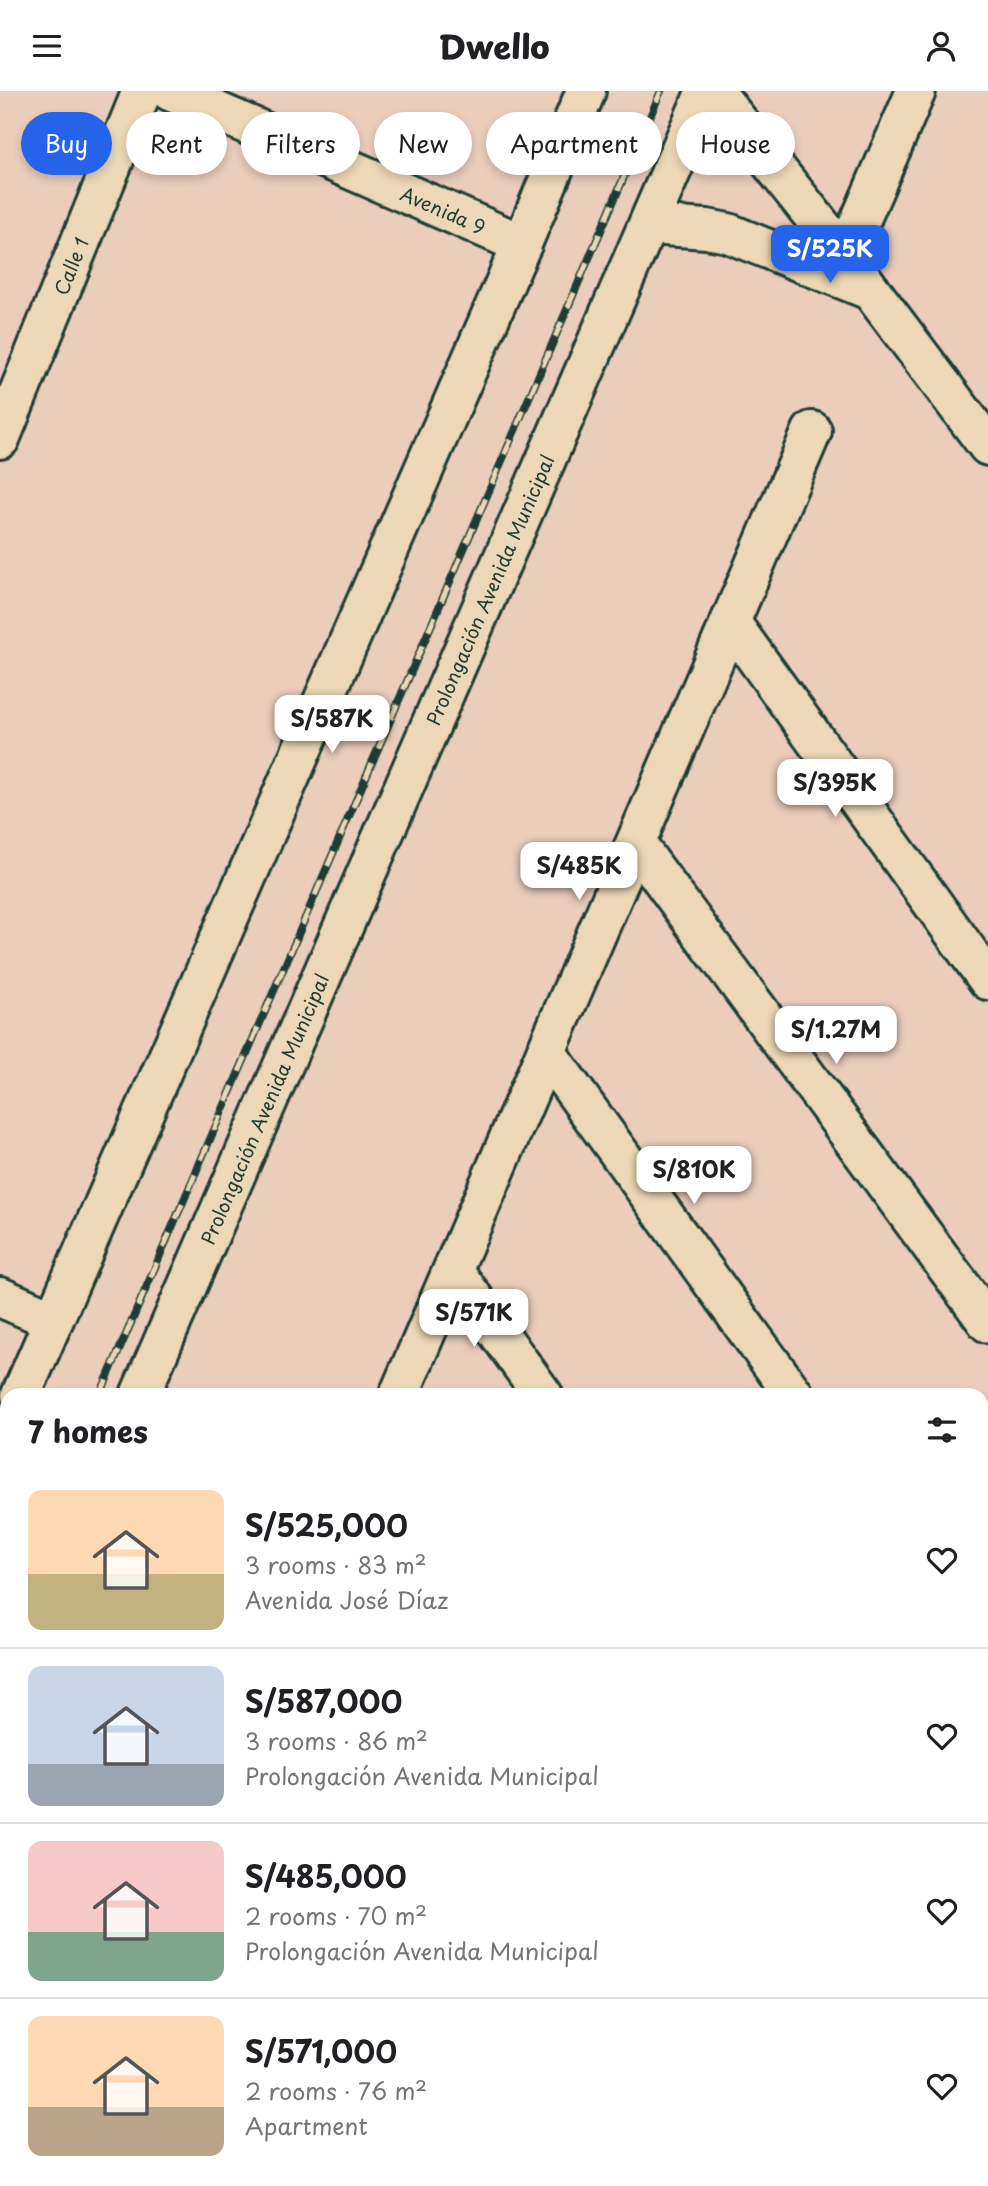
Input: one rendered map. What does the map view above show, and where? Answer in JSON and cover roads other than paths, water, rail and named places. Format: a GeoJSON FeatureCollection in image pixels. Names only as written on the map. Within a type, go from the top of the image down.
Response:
{"type":"FeatureCollection","features":[{"type":"Feature","properties":{"kind":"street","name":"Calle 1"},"geometry":{"type":"LineString","coordinates":[[0,439],[142,91]]}},
{"type":"Feature","properties":{"kind":"street","name":"Avenida 9"},"geometry":{"type":"LineString","coordinates":[[170,91],[522,244]]}},
{"type":"Feature","properties":{"kind":"street"},"geometry":{"type":"LineString","coordinates":[[24,1388],[522,244],[586,91]]}},
{"type":"Feature","properties":{"kind":"street","name":"Prolongación Avenida Municipal"},"geometry":{"type":"LineString","coordinates":[[143,1388],[706,91]]}},
{"type":"Feature","properties":{"kind":"street"},"geometry":{"type":"LineString","coordinates":[[714,91],[845,256],[988,446]]}},
{"type":"Feature","properties":{"kind":"street"},"geometry":{"type":"LineString","coordinates":[[845,256],[916,91]]}},
{"type":"Feature","properties":{"kind":"street"},"geometry":{"type":"LineString","coordinates":[[649,225],[728,233],[870,289]]}},
{"type":"Feature","properties":{"kind":"street"},"geometry":{"type":"LineString","coordinates":[[403,1388],[812,431]]}},
{"type":"Feature","properties":{"kind":"street"},"geometry":{"type":"LineString","coordinates":[[731,623],[988,980]]}},
{"type":"Feature","properties":{"kind":"street"},"geometry":{"type":"LineString","coordinates":[[636,844],[988,1323]]}},
{"type":"Feature","properties":{"kind":"street"},"geometry":{"type":"LineString","coordinates":[[546,1052],[789,1388]]}},
{"type":"Feature","properties":{"kind":"street"},"geometry":{"type":"LineString","coordinates":[[453,1270],[537,1388]]}},
{"type":"Feature","properties":{"kind":"street"},"geometry":{"type":"LineString","coordinates":[[0,1297],[53,1320]]}},
{"type":"Feature","properties":{"kind":"railway"},"geometry":{"type":"LineString","coordinates":[[103,1388],[661,91]]}}]}
